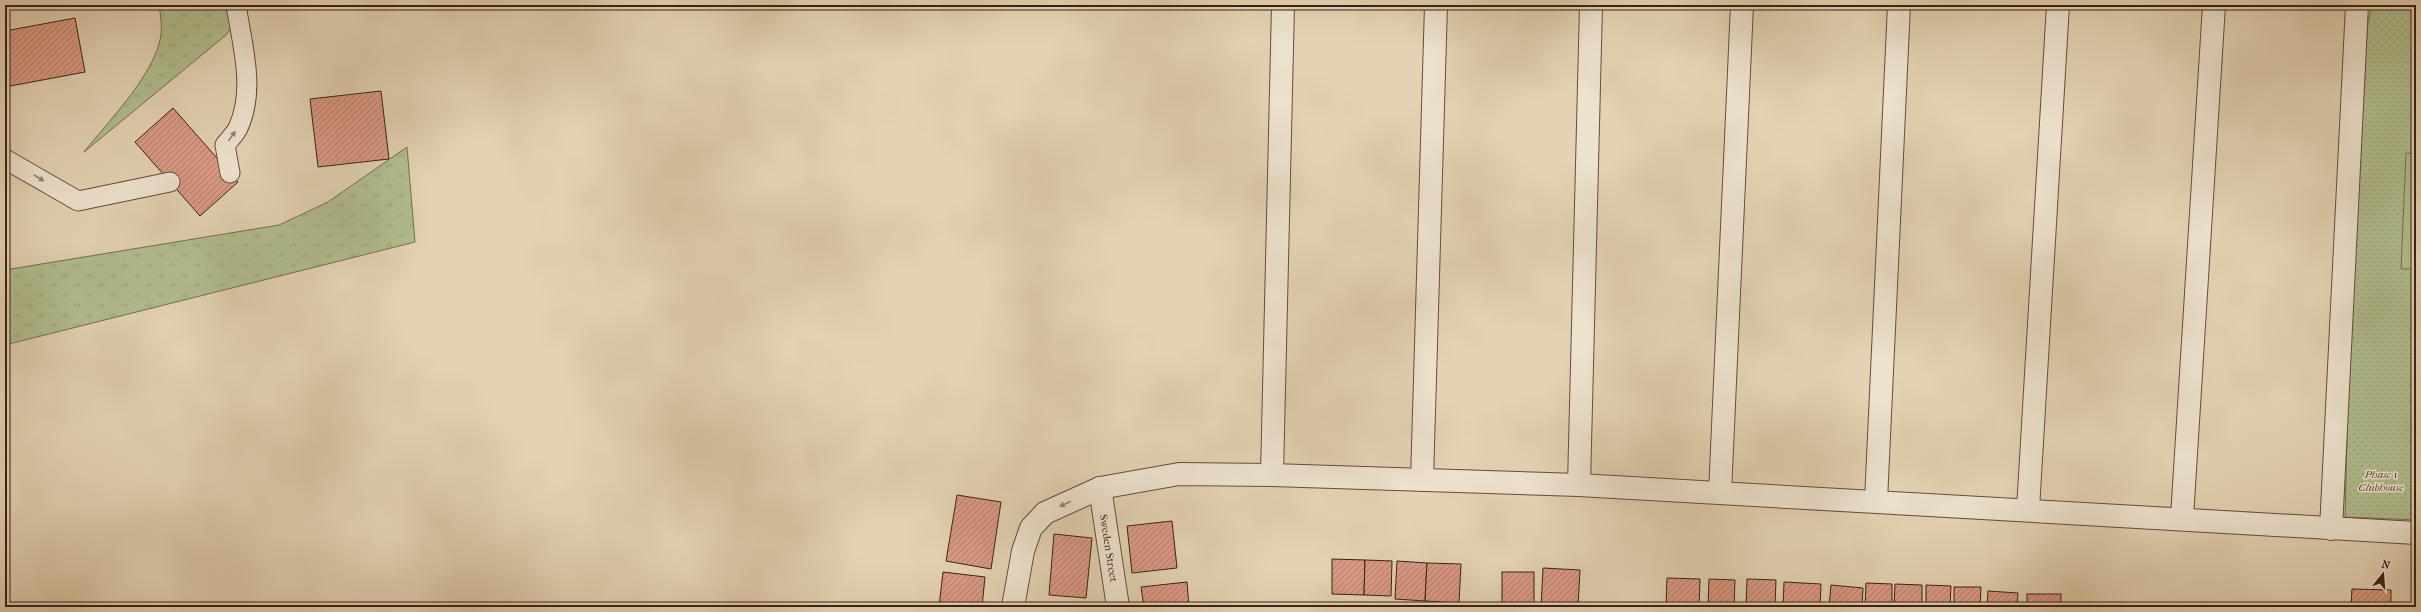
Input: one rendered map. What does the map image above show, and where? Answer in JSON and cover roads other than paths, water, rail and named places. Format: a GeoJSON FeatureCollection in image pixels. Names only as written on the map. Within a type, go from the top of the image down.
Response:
{"type":"FeatureCollection","features":[{"type":"Feature","properties":{"kind":"street"},"geometry":{"type":"LineString","coordinates":[[1272,475],[1283,5]]}},
{"type":"Feature","properties":{"kind":"street"},"geometry":{"type":"LineString","coordinates":[[1422,480],[1436,5]]}},
{"type":"Feature","properties":{"kind":"street"},"geometry":{"type":"LineString","coordinates":[[1579,486],[1591,5]]}},
{"type":"Feature","properties":{"kind":"street"},"geometry":{"type":"LineString","coordinates":[[1720,493],[1742,5]]}},
{"type":"Feature","properties":{"kind":"street"},"geometry":{"type":"LineString","coordinates":[[1876,501],[1899,5]]}},
{"type":"Feature","properties":{"kind":"street"},"geometry":{"type":"LineString","coordinates":[[2028,509],[2058,5]]}},
{"type":"Feature","properties":{"kind":"street"},"geometry":{"type":"LineString","coordinates":[[2182,518],[2214,5]]}},
{"type":"Feature","properties":{"kind":"street"},"geometry":{"type":"LineString","coordinates":[[2331,528],[2356,5]]}},
{"type":"Feature","properties":{"kind":"street"},"geometry":{"type":"LineString","coordinates":[[1013,607],[1023,551],[1031,528],[1045,512],[1100,488],[1180,474],[1272,475],[1579,486],[2028,509],[2416,533]]}},
{"type":"Feature","properties":{"kind":"street","name":"Sweden Street"},"geometry":{"type":"LineString","coordinates":[[1100,488],[1118,607]]}},
{"type":"Feature","properties":{"kind":"lane"},"geometry":{"type":"LineString","coordinates":[[230,173],[225,145],[238,128],[246,102],[247,75],[236,5]]}},
{"type":"Feature","properties":{"kind":"lane"},"geometry":{"type":"LineString","coordinates":[[5,159],[78,201],[170,182]]}},
{"type":"Feature","properties":{"kind":"park label","name":"Phase 1 Clubhouse"},"geometry":{"type":"Point","coordinates":[2381,480]}}]}
